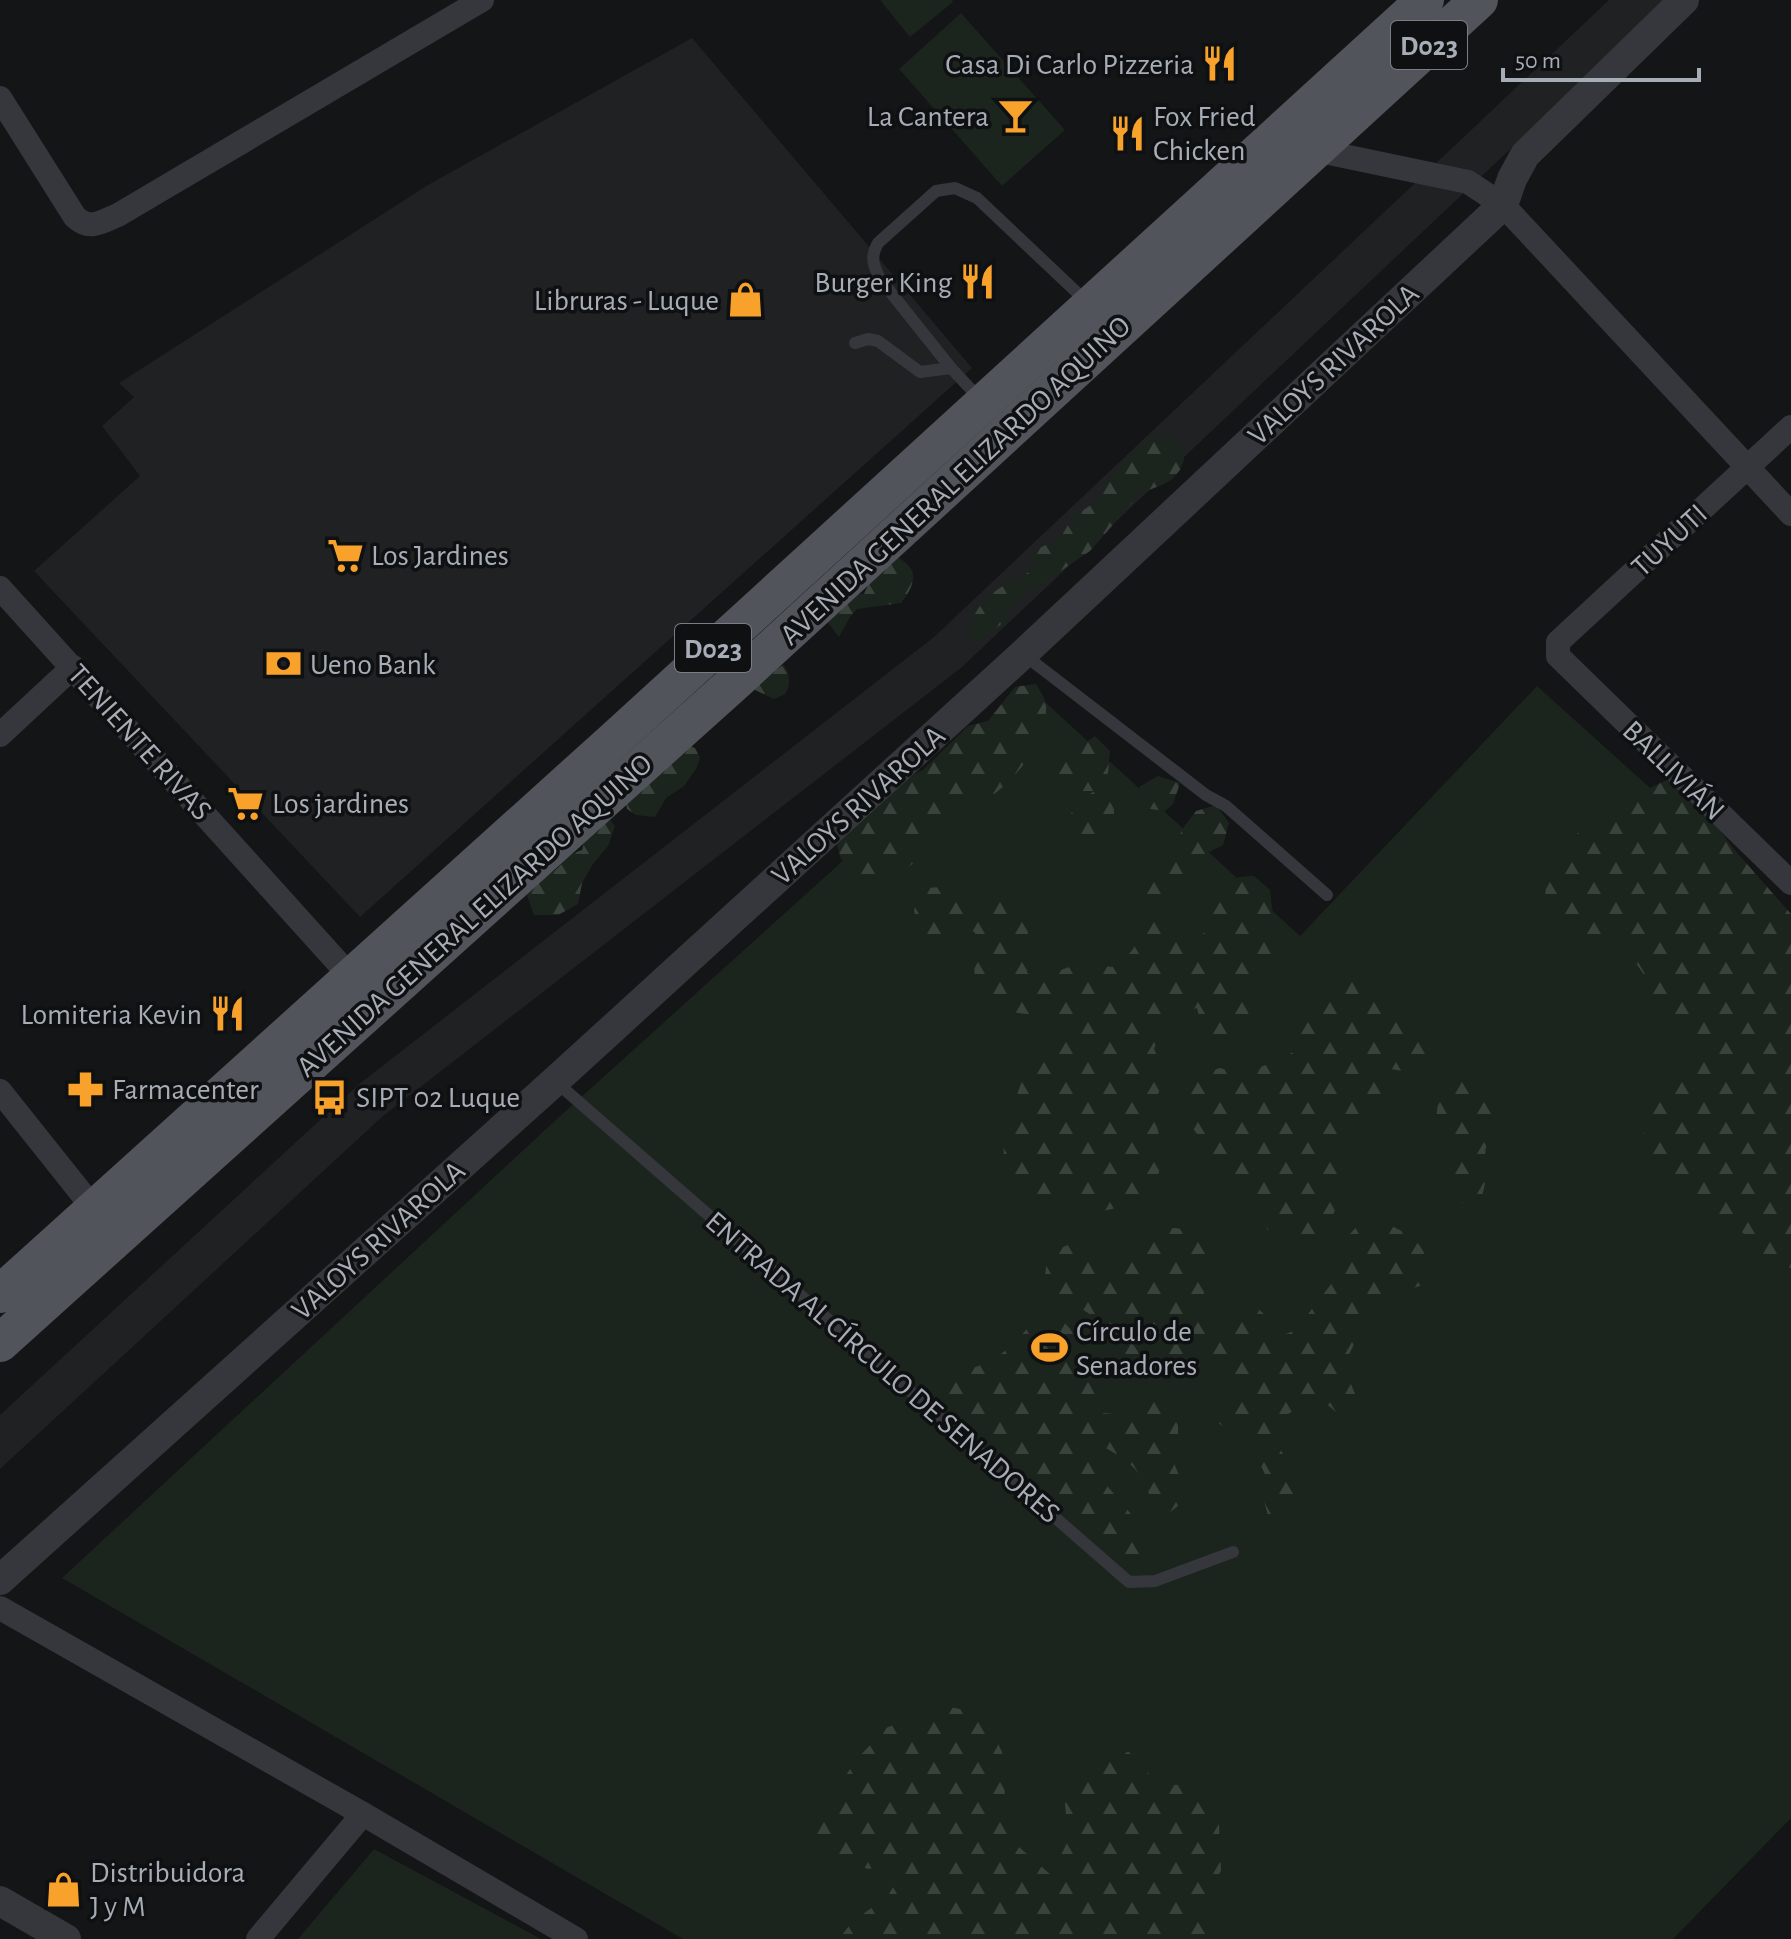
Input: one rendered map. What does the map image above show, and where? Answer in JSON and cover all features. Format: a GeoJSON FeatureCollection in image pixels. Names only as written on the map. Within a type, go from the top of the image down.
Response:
{"type":"FeatureCollection","features":[{"type":"Feature","properties":{"kind":"main road","name":"AVENIDA GENERAL ELIZARDO AQUINO"},"geometry":{"type":"LineString","coordinates":[[0,1343],[613,741],[1425,0]]}},
{"type":"Feature","properties":{"kind":"main road","name":"AVENIDA GENERAL ELIZARDO AQUINO"},"geometry":{"type":"LineString","coordinates":[[0,1294],[94,1209],[737,680],[1479,0]]}},
{"type":"Feature","properties":{"kind":"street"},"geometry":{"type":"LineString","coordinates":[[0,98],[75,217],[91,226],[118,215],[482,0]]}},
{"type":"Feature","properties":{"kind":"street","name":"VALOYS RIVAROLA"},"geometry":{"type":"LineString","coordinates":[[0,1580],[555,1081],[1023,654],[1503,205],[1525,155],[1684,0]]}},
{"type":"Feature","properties":{"kind":"street"},"geometry":{"type":"LineString","coordinates":[[1315,150],[1468,182],[1503,205],[1791,514]]}},
{"type":"Feature","properties":{"kind":"street","name":"TUYUTI"},"geometry":{"type":"LineString","coordinates":[[1558,656],[1558,642],[1791,427]]}},
{"type":"Feature","properties":{"kind":"street","name":"TENIENTE RIVAS"},"geometry":{"type":"LineString","coordinates":[[0,588],[362,990]]}},
{"type":"Feature","properties":{"kind":"street","name":"BALLIVIÁN"},"geometry":{"type":"LineString","coordinates":[[1558,656],[1791,883]]}},
{"type":"Feature","properties":{"kind":"street"},"geometry":{"type":"LineString","coordinates":[[0,735],[73,667]]}},
{"type":"Feature","properties":{"kind":"street"},"geometry":{"type":"LineString","coordinates":[[0,1091],[94,1209]]}},
{"type":"Feature","properties":{"kind":"street"},"geometry":{"type":"LineString","coordinates":[[0,1608],[576,1939]]}},
{"type":"Feature","properties":{"kind":"street"},"geometry":{"type":"LineString","coordinates":[[258,1939],[363,1814]]}},
{"type":"Feature","properties":{"kind":"street"},"geometry":{"type":"LineString","coordinates":[[0,1901],[66,1939]]}},
{"type":"Feature","properties":{"kind":"lane"},"geometry":{"type":"LineString","coordinates":[[983,403],[880,279],[872,264],[878,243],[936,191],[955,188],[977,198],[1090,305]]}},
{"type":"Feature","properties":{"kind":"lane"},"geometry":{"type":"LineString","coordinates":[[855,343],[868,339],[878,341],[920,372],[951,368]]}},
{"type":"Feature","properties":{"kind":"lane"},"geometry":{"type":"LineString","coordinates":[[1023,654],[1206,795],[1226,806],[1327,895]]}},
{"type":"Feature","properties":{"kind":"lane","name":"ENTRADA AL CÍRCULO DE SENADORES"},"geometry":{"type":"LineString","coordinates":[[555,1081],[1129,1582],[1155,1581],[1233,1552]]}},
{"type":"Feature","properties":{"kind":"shaded area"},"geometry":{"type":"Polygon","coordinates":[[[1609,0],[1668,0],[962,667],[383,1116],[0,1469],[0,1415],[358,1085],[934,637],[1609,0]]]}},
{"type":"Feature","properties":{"kind":"shaded area"},"geometry":{"type":"Polygon","coordinates":[[[692,38],[972,368],[360,917],[34,571],[140,476],[102,426],[134,397],[119,383],[428,185],[692,38]]]}},
{"type":"Feature","properties":{"kind":"green space"},"geometry":{"type":"Polygon","coordinates":[[[880,0],[952,0],[953,2],[910,37],[880,0]]]}},
{"type":"Feature","properties":{"kind":"green space"},"geometry":{"type":"Polygon","coordinates":[[[961,13],[1065,130],[1002,186],[899,69],[961,13]]]}},
{"type":"Feature","properties":{"kind":"green space"},"geometry":{"type":"Polygon","coordinates":[[[1154,439],[1175,441],[1182,448],[1184,460],[1172,479],[1141,493],[1090,551],[1017,601],[1006,620],[980,642],[969,643],[970,626],[983,603],[1006,584],[1027,573],[1033,563],[1032,552],[1061,537],[1072,518],[1098,500],[1108,481],[1136,449],[1154,439]]]}},
{"type":"Feature","properties":{"kind":"green space"},"geometry":{"type":"Polygon","coordinates":[[[899,558],[913,573],[912,585],[901,603],[857,609],[839,637],[826,620],[853,594],[864,594],[877,571],[899,558]]]}},
{"type":"Feature","properties":{"kind":"green space"},"geometry":{"type":"Polygon","coordinates":[[[783,665],[789,679],[785,694],[774,699],[755,690],[753,685],[783,665]]]}},
{"type":"Feature","properties":{"kind":"green space"},"geometry":{"type":"Polygon","coordinates":[[[1036,684],[1046,703],[1042,732],[1028,758],[1010,780],[990,797],[950,814],[923,852],[894,877],[872,881],[848,869],[839,853],[836,832],[902,780],[923,770],[968,726],[988,721],[1015,687],[1036,684]]]}},
{"type":"Feature","properties":{"kind":"green space","name":"Círculo de Senadores"},"geometry":{"type":"Polygon","coordinates":[[[1537,686],[1791,915],[1791,1818],[1673,1939],[683,1939],[62,1578],[558,1118],[1032,690],[1300,936],[1537,686]]]}},
{"type":"Feature","properties":{"kind":"green space"},"geometry":{"type":"Polygon","coordinates":[[[1095,736],[1110,751],[1108,773],[1097,790],[1113,802],[1115,823],[1103,842],[1078,842],[1068,823],[1075,803],[1095,791],[1077,791],[1059,779],[1053,758],[1074,751],[1095,736]]]}},
{"type":"Feature","properties":{"kind":"green space"},"geometry":{"type":"Polygon","coordinates":[[[685,744],[695,748],[700,758],[684,786],[666,798],[655,817],[636,815],[627,809],[625,798],[685,744]]]}},
{"type":"Feature","properties":{"kind":"green space"},"geometry":{"type":"Polygon","coordinates":[[[1158,776],[1180,783],[1173,804],[1165,811],[1144,808],[1139,787],[1158,776]]]}},
{"type":"Feature","properties":{"kind":"green space"},"geometry":{"type":"Polygon","coordinates":[[[1669,779],[1706,810],[1732,847],[1791,914],[1791,1268],[1774,1264],[1742,1232],[1672,1185],[1643,1154],[1645,1112],[1678,1086],[1694,1044],[1661,1017],[1645,976],[1621,942],[1576,945],[1543,915],[1550,872],[1569,841],[1600,816],[1669,779]]]}},
{"type":"Feature","properties":{"kind":"green space"},"geometry":{"type":"Polygon","coordinates":[[[1216,805],[1229,823],[1223,845],[1196,862],[1183,892],[1163,899],[1143,895],[1141,872],[1175,847],[1183,828],[1196,811],[1216,805]]]}},
{"type":"Feature","properties":{"kind":"green space"},"geometry":{"type":"Polygon","coordinates":[[[608,818],[615,826],[608,846],[582,883],[578,904],[558,915],[534,915],[524,887],[582,850],[585,840],[608,818]]]}},
{"type":"Feature","properties":{"kind":"green space"},"geometry":{"type":"Polygon","coordinates":[[[1254,876],[1270,890],[1275,933],[1281,953],[1270,972],[1250,974],[1246,995],[1249,1016],[1229,1055],[1208,1051],[1197,1008],[1174,1018],[1161,1033],[1154,1049],[1163,1079],[1151,1108],[1161,1147],[1160,1170],[1142,1207],[1121,1207],[1079,1216],[1068,1198],[1025,1195],[1008,1182],[1003,1134],[1018,1118],[1017,1095],[1024,1074],[1052,1041],[1056,1020],[999,1011],[981,1000],[975,978],[975,932],[955,927],[941,943],[921,934],[914,911],[920,889],[952,888],[978,904],[1000,900],[1020,911],[1028,931],[1027,973],[1048,977],[1072,966],[1112,967],[1121,961],[1135,945],[1143,913],[1165,913],[1174,932],[1195,940],[1212,926],[1201,908],[1212,893],[1229,880],[1254,876]]]}},
{"type":"Feature","properties":{"kind":"green space"},"geometry":{"type":"Polygon","coordinates":[[[1346,977],[1387,995],[1411,1023],[1433,1038],[1439,1060],[1427,1075],[1385,1068],[1379,1087],[1384,1108],[1358,1126],[1348,1139],[1345,1147],[1349,1169],[1336,1188],[1335,1210],[1327,1231],[1303,1240],[1290,1240],[1267,1229],[1265,1208],[1250,1191],[1230,1185],[1215,1169],[1212,1147],[1194,1131],[1186,1106],[1199,1075],[1220,1068],[1241,1074],[1285,1058],[1302,1044],[1299,1022],[1328,989],[1346,977]]]}},
{"type":"Feature","properties":{"kind":"green space"},"geometry":{"type":"Polygon","coordinates":[[[1471,1077],[1482,1089],[1491,1108],[1485,1185],[1480,1203],[1456,1203],[1446,1198],[1453,1156],[1451,1135],[1436,1118],[1439,1096],[1450,1079],[1471,1077]]]}},
{"type":"Feature","properties":{"kind":"green space"},"geometry":{"type":"Polygon","coordinates":[[[1380,1221],[1410,1237],[1422,1249],[1427,1265],[1423,1285],[1401,1292],[1386,1309],[1367,1322],[1356,1340],[1346,1361],[1358,1401],[1345,1420],[1329,1406],[1308,1402],[1288,1414],[1272,1431],[1300,1490],[1291,1510],[1269,1519],[1264,1501],[1275,1494],[1261,1466],[1248,1447],[1213,1416],[1226,1399],[1234,1378],[1220,1360],[1166,1374],[1139,1374],[1127,1369],[1112,1355],[1095,1320],[1060,1295],[1045,1275],[1048,1253],[1068,1245],[1088,1244],[1104,1259],[1125,1266],[1144,1244],[1163,1230],[1183,1230],[1208,1247],[1208,1270],[1201,1312],[1218,1324],[1233,1311],[1251,1302],[1266,1316],[1272,1339],[1291,1332],[1332,1283],[1334,1262],[1343,1242],[1358,1225],[1380,1221]]]}},
{"type":"Feature","properties":{"kind":"green space"},"geometry":{"type":"Polygon","coordinates":[[[1038,1316],[1059,1317],[1074,1333],[1086,1375],[1103,1413],[1124,1415],[1142,1402],[1162,1400],[1178,1414],[1178,1437],[1172,1458],[1188,1498],[1169,1513],[1151,1503],[1140,1475],[1119,1456],[1100,1445],[1090,1465],[1133,1516],[1146,1538],[1151,1551],[1131,1562],[1109,1559],[1062,1513],[1025,1485],[1003,1490],[980,1485],[971,1436],[945,1411],[941,1390],[952,1372],[980,1366],[1001,1354],[1038,1316]]]}},
{"type":"Feature","properties":{"kind":"green space"},"geometry":{"type":"Polygon","coordinates":[[[940,1705],[984,1714],[1002,1752],[1013,1842],[1051,1875],[1069,1839],[1064,1796],[1084,1758],[1129,1752],[1158,1784],[1198,1786],[1219,1825],[1221,1871],[1195,1910],[1211,1939],[839,1939],[852,1922],[888,1896],[911,1855],[869,1869],[827,1858],[799,1822],[833,1794],[857,1759],[886,1728],[940,1705]]]}},
{"type":"Feature","properties":{"kind":"green space"},"geometry":{"type":"Polygon","coordinates":[[[374,1849],[541,1939],[298,1939],[374,1849]]]}},
{"type":"Feature","properties":{"kind":"place","name":"Casa Di Carlo Pizzeria"},"geometry":{"type":"Point","coordinates":[1220,64]}},
{"type":"Feature","properties":{"kind":"place","name":"La Cantera"},"geometry":{"type":"Point","coordinates":[1015,116]}},
{"type":"Feature","properties":{"kind":"place","name":"Fox Fried Chicken"},"geometry":{"type":"Point","coordinates":[1127,133]}},
{"type":"Feature","properties":{"kind":"place","name":"Burger King"},"geometry":{"type":"Point","coordinates":[978,282]}},
{"type":"Feature","properties":{"kind":"place","name":"Libruras - Luque"},"geometry":{"type":"Point","coordinates":[745,300]}},
{"type":"Feature","properties":{"kind":"place","name":"Los Jardines"},"geometry":{"type":"Point","coordinates":[345,555]}},
{"type":"Feature","properties":{"kind":"place","name":"Ueno Bank"},"geometry":{"type":"Point","coordinates":[284,664]}},
{"type":"Feature","properties":{"kind":"place","name":"Los jardines"},"geometry":{"type":"Point","coordinates":[246,803]}},
{"type":"Feature","properties":{"kind":"place","name":"Lomiteria Kevin"},"geometry":{"type":"Point","coordinates":[228,1014]}},
{"type":"Feature","properties":{"kind":"place","name":"Farmacenter"},"geometry":{"type":"Point","coordinates":[86,1089]}},
{"type":"Feature","properties":{"kind":"place","name":"SIPT 02 Luque"},"geometry":{"type":"Point","coordinates":[330,1097]}},
{"type":"Feature","properties":{"kind":"place","name":"Círculo de Senadores"},"geometry":{"type":"Point","coordinates":[1050,1348]}},
{"type":"Feature","properties":{"kind":"place","name":"Distribuidora J y M"},"geometry":{"type":"Point","coordinates":[64,1889]}}]}
